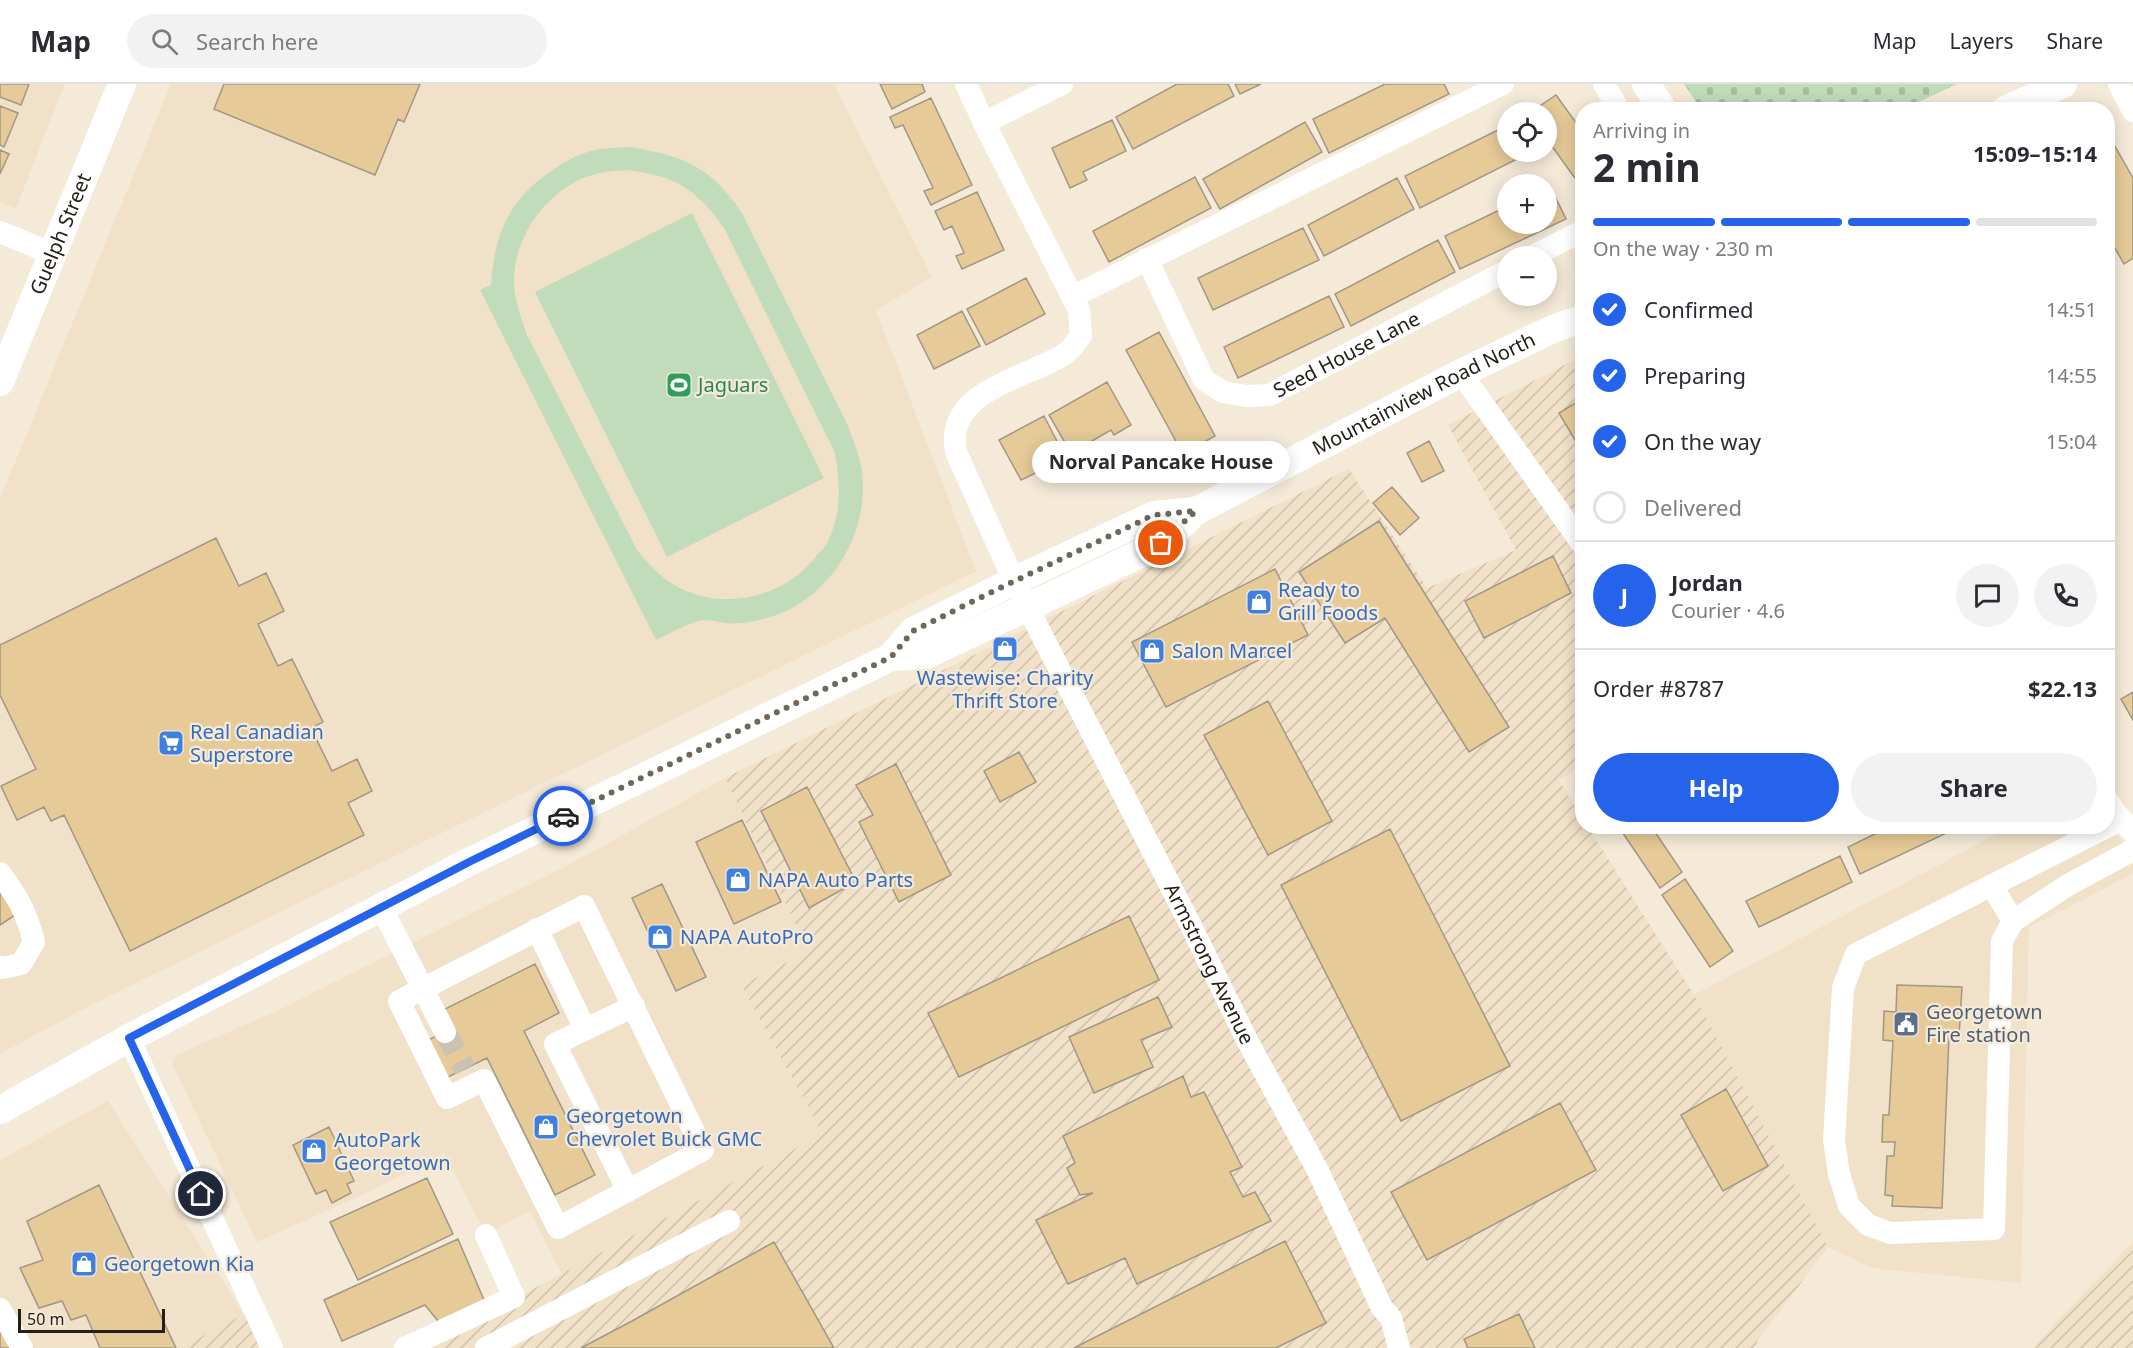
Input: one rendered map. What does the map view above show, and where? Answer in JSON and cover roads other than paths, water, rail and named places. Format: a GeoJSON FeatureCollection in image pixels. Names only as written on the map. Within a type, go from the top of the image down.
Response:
{"type":"FeatureCollection","features":[{"type":"Feature","properties":{"kind":"main road","name":"Guelph Street"},"geometry":{"type":"LineString","coordinates":[[3,368],[53,254],[122,84]]}},
{"type":"Feature","properties":{"kind":"main road"},"geometry":{"type":"LineString","coordinates":[[1646,84],[1658,102]]}},
{"type":"Feature","properties":{"kind":"main road"},"geometry":{"type":"LineString","coordinates":[[2019,102],[2046,87]]}},
{"type":"Feature","properties":{"kind":"main road","name":"Mountainview Road North"},"geometry":{"type":"LineString","coordinates":[[1555,328],[1575,314]]}},
{"type":"Feature","properties":{"kind":"main road","name":"Mountainview Road North"},"geometry":{"type":"LineString","coordinates":[[891,657],[926,656],[1161,543],[1196,511],[1461,373],[1555,328],[1575,321]]}},
{"type":"Feature","properties":{"kind":"main road","name":"Mountainview Road North"},"geometry":{"type":"LineString","coordinates":[[0,1110],[129,1038],[471,861],[891,657],[913,631],[1154,515],[1196,511]]}},
{"type":"Feature","properties":{"kind":"street"},"geometry":{"type":"LineString","coordinates":[[966,84],[1072,297],[1503,84]]}},
{"type":"Feature","properties":{"kind":"street"},"geometry":{"type":"LineString","coordinates":[[984,123],[1062,84]]}},
{"type":"Feature","properties":{"kind":"street"},"geometry":{"type":"LineString","coordinates":[[1604,84],[1614,102]]}},
{"type":"Feature","properties":{"kind":"street"},"geometry":{"type":"LineString","coordinates":[[2119,84],[2133,111]]}},
{"type":"Feature","properties":{"kind":"street"},"geometry":{"type":"LineString","coordinates":[[0,232],[53,254]]}},
{"type":"Feature","properties":{"kind":"street"},"geometry":{"type":"LineString","coordinates":[[1553,246],[1575,235]]}},
{"type":"Feature","properties":{"kind":"street","name":"Seed House Lane"},"geometry":{"type":"LineString","coordinates":[[1147,259],[1204,380],[1223,392],[1247,396],[1269,395],[1497,276]]}},
{"type":"Feature","properties":{"kind":"street","name":"Armstrong Avenue"},"geometry":{"type":"LineString","coordinates":[[1072,297],[1079,310],[1081,336],[1067,353],[993,389],[968,405],[955,431],[956,452],[1027,607],[1191,924],[1248,1042],[1317,1169],[1382,1308],[1391,1318],[1399,1348]]}},
{"type":"Feature","properties":{"kind":"street"},"geometry":{"type":"LineString","coordinates":[[1461,373],[1575,534]]}},
{"type":"Feature","properties":{"kind":"street"},"geometry":{"type":"LineString","coordinates":[[2115,810],[2127,826]]}},
{"type":"Feature","properties":{"kind":"street"},"geometry":{"type":"LineString","coordinates":[[2109,834],[1992,886],[1856,954],[1843,988],[1834,1140],[1839,1174],[1849,1206],[1868,1225],[1890,1233],[1994,1228],[2002,941],[2013,921],[2068,885],[2133,850]]}},
{"type":"Feature","properties":{"kind":"street"},"geometry":{"type":"LineString","coordinates":[[0,873],[20,901],[28,917],[34,942],[21,964],[0,967]]}},
{"type":"Feature","properties":{"kind":"street"},"geometry":{"type":"LineString","coordinates":[[1992,886],[2013,921]]}},
{"type":"Feature","properties":{"kind":"street"},"geometry":{"type":"LineString","coordinates":[[584,906],[703,1149],[558,1228],[484,1080],[469,1077],[447,1098],[399,1001],[537,929],[584,906]]}},
{"type":"Feature","properties":{"kind":"street"},"geometry":{"type":"LineString","coordinates":[[381,908],[445,1032]]}},
{"type":"Feature","properties":{"kind":"street"},"geometry":{"type":"LineString","coordinates":[[537,929],[585,1029]]}},
{"type":"Feature","properties":{"kind":"street"},"geometry":{"type":"LineString","coordinates":[[628,1191],[555,1044],[634,1006]]}},
{"type":"Feature","properties":{"kind":"street"},"geometry":{"type":"LineString","coordinates":[[129,1038],[272,1348]]}},
{"type":"Feature","properties":{"kind":"street"},"geometry":{"type":"LineString","coordinates":[[486,1348],[729,1221]]}},
{"type":"Feature","properties":{"kind":"street"},"geometry":{"type":"LineString","coordinates":[[405,1348],[514,1297],[486,1235]]}},
{"type":"Feature","properties":{"kind":"street"},"geometry":{"type":"LineString","coordinates":[[0,1309],[22,1348]]}},
{"type":"Feature","properties":{"kind":"tunnel"},"geometry":{"type":"LineString","coordinates":[[445,1032],[465,1069]]}},
{"type":"Feature","properties":{"kind":"place","name":"Jaguars"},"geometry":{"type":"Point","coordinates":[679,385]}},
{"type":"Feature","properties":{"kind":"place","name":"Norval Pancake House"},"geometry":{"type":"Point","coordinates":[1161,543]}},
{"type":"Feature","properties":{"kind":"place","name":"Ready to Grill Foods"},"geometry":{"type":"Point","coordinates":[1259,602]}},
{"type":"Feature","properties":{"kind":"place","name":"Wastewise: Charity Thrift Store"},"geometry":{"type":"Point","coordinates":[1005,649]}},
{"type":"Feature","properties":{"kind":"place","name":"Salon Marcel"},"geometry":{"type":"Point","coordinates":[1152,651]}},
{"type":"Feature","properties":{"kind":"place","name":"Real Canadian Superstore"},"geometry":{"type":"Point","coordinates":[171,743]}},
{"type":"Feature","properties":{"kind":"place","name":"NAPA Auto Parts"},"geometry":{"type":"Point","coordinates":[738,880]}},
{"type":"Feature","properties":{"kind":"place","name":"NAPA AutoPro"},"geometry":{"type":"Point","coordinates":[660,937]}},
{"type":"Feature","properties":{"kind":"place","name":"Georgetown Fire station"},"geometry":{"type":"Point","coordinates":[1906,1024]}},
{"type":"Feature","properties":{"kind":"place","name":"Georgetown Chevrolet Buick GMC"},"geometry":{"type":"Point","coordinates":[546,1127]}},
{"type":"Feature","properties":{"kind":"place","name":"AutoPark Georgetown"},"geometry":{"type":"Point","coordinates":[314,1151]}},
{"type":"Feature","properties":{"kind":"place","name":"Georgetown Kia"},"geometry":{"type":"Point","coordinates":[84,1264]}}]}
